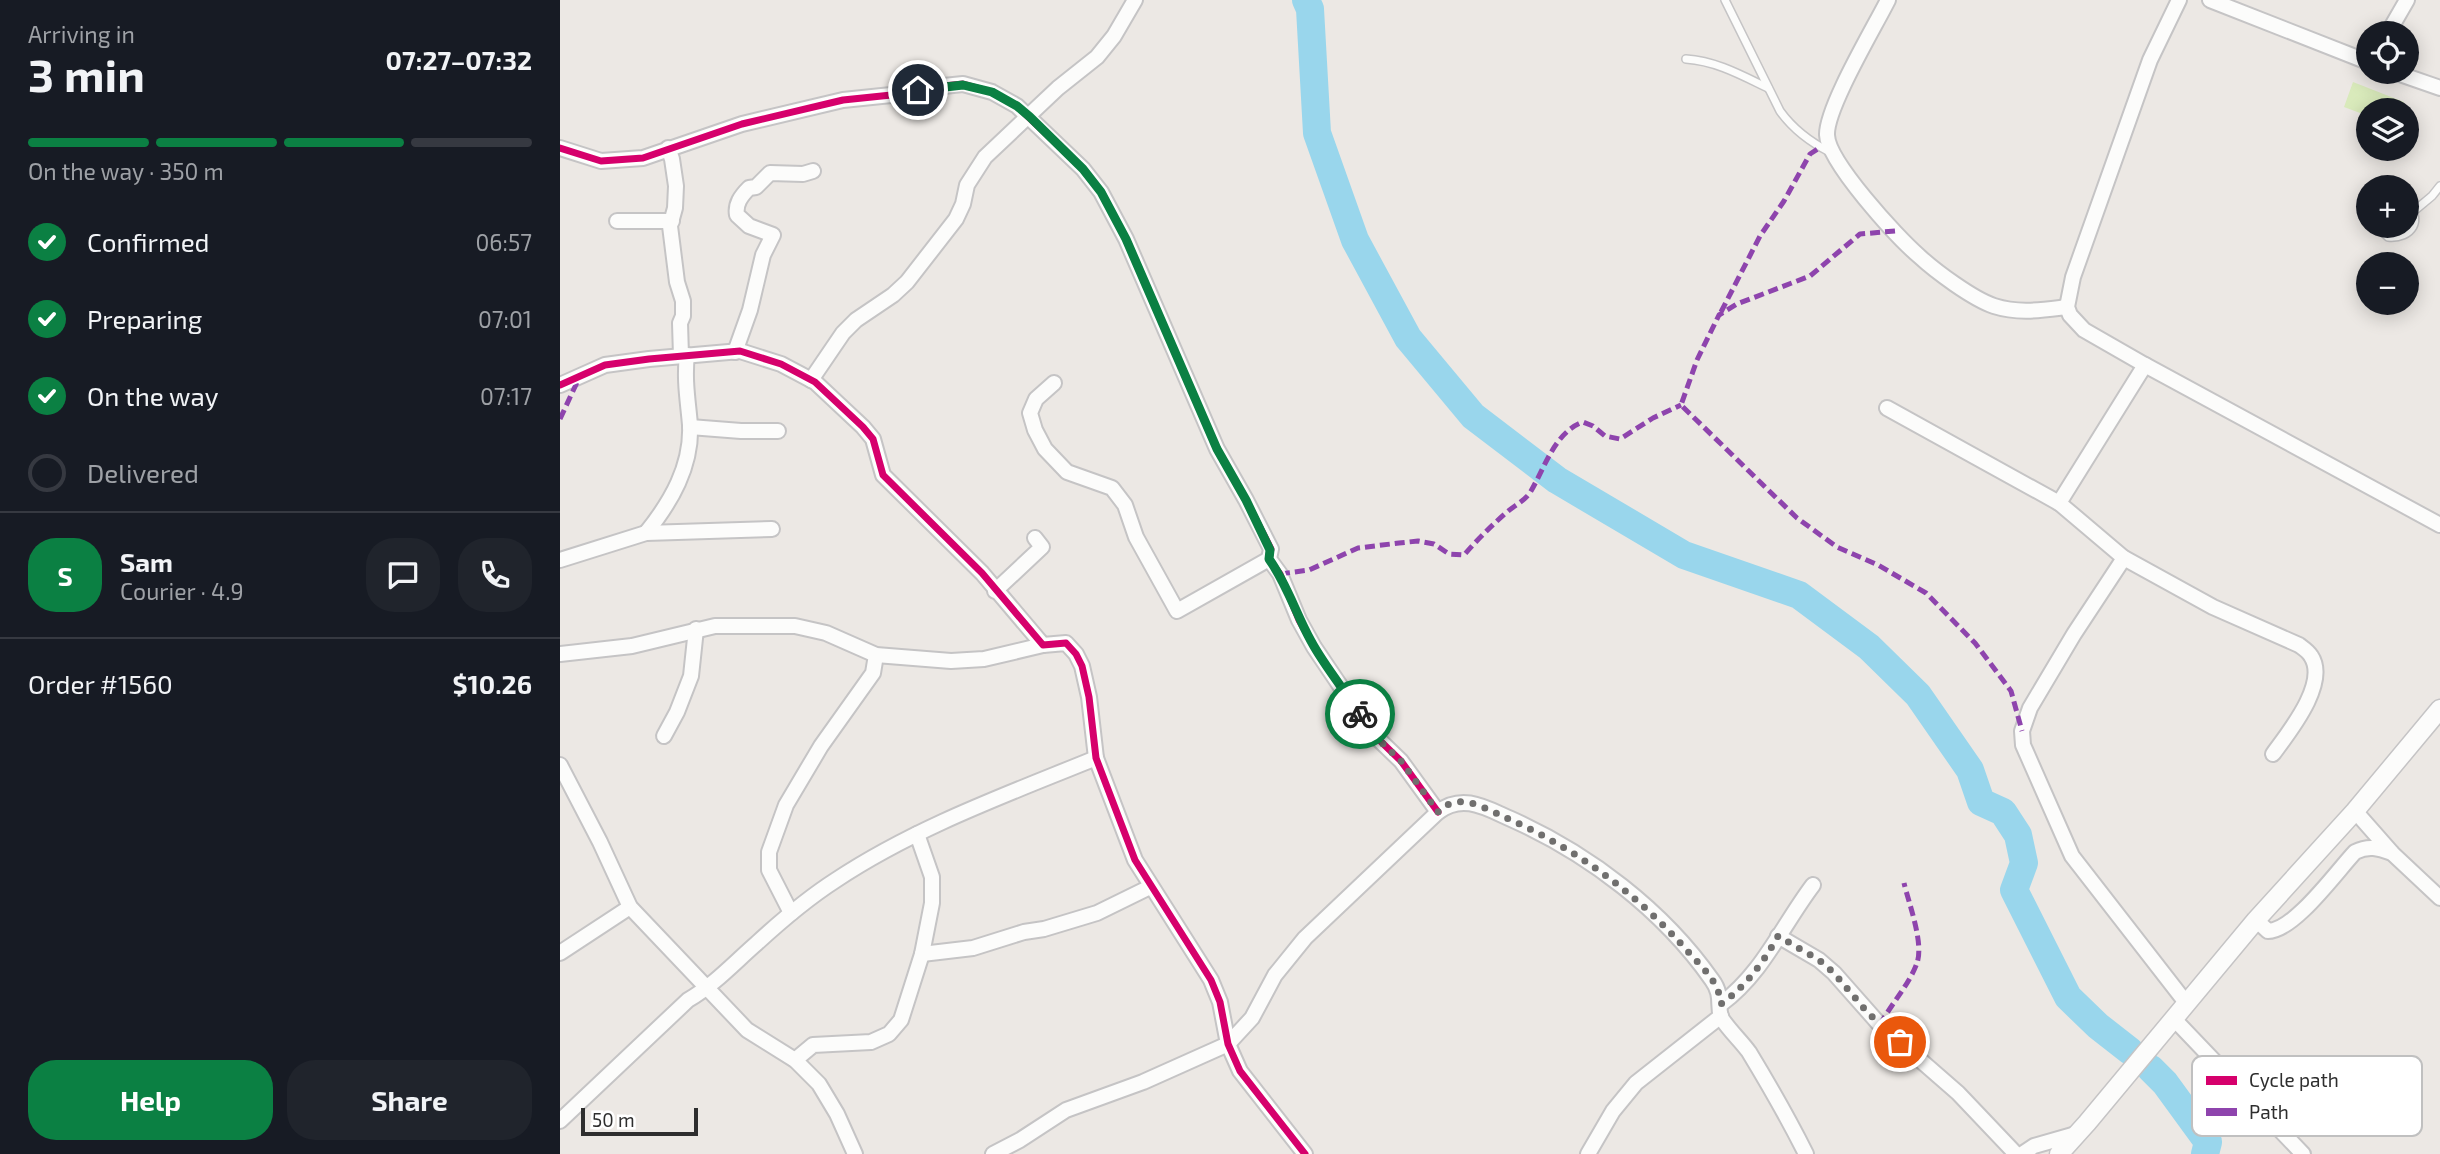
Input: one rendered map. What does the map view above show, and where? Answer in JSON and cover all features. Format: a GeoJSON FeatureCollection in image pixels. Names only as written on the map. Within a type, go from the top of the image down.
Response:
{"type":"FeatureCollection","features":[{"type":"Feature","properties":{"kind":"street"},"geometry":{"type":"LineString","coordinates":[[811,380],[843,333],[907,282],[956,219],[967,185],[985,157],[1058,88],[1097,57],[1114,36],[1135,0]]}},
{"type":"Feature","properties":{"kind":"street"},"geometry":{"type":"LineString","coordinates":[[1888,0],[1828,122],[1827,136],[1831,153],[1850,181],[1918,256],[1946,277],[1990,305],[2009,310],[2026,312],[2067,307]]}},
{"type":"Feature","properties":{"kind":"street"},"geometry":{"type":"LineString","coordinates":[[2179,0],[2150,60],[2073,277],[2067,307],[2070,315],[2084,330],[2145,365],[2440,524]]}},
{"type":"Feature","properties":{"kind":"street"},"geometry":{"type":"LineString","coordinates":[[2210,0],[2356,57]]}},
{"type":"Feature","properties":{"kind":"street"},"geometry":{"type":"LineString","coordinates":[[2395,21],[2407,0]]}},
{"type":"Feature","properties":{"kind":"street"},"geometry":{"type":"LineString","coordinates":[[2419,81],[2440,89]]}},
{"type":"Feature","properties":{"kind":"street"},"geometry":{"type":"LineString","coordinates":[[560,148],[601,162],[643,158],[742,124],[843,100],[944,86],[963,85],[992,92],[1017,106],[1083,169],[1101,192],[1131,251],[1217,449],[1270,550],[1269,559],[1280,575],[1299,620],[1372,733],[1401,761],[1438,812]]}},
{"type":"Feature","properties":{"kind":"street"},"geometry":{"type":"LineString","coordinates":[[646,533],[659,517],[685,468],[690,446],[680,323],[683,301],[674,258],[672,221],[676,186],[668,148]]}},
{"type":"Feature","properties":{"kind":"street"},"geometry":{"type":"LineString","coordinates":[[736,352],[764,255],[773,235],[749,226],[737,215],[736,208],[749,188],[756,187],[770,173],[803,174],[813,171]]}},
{"type":"Feature","properties":{"kind":"street"},"geometry":{"type":"LineString","coordinates":[[617,221],[672,221]]}},
{"type":"Feature","properties":{"kind":"street"},"geometry":{"type":"LineString","coordinates":[[560,385],[606,365],[684,356],[736,352],[782,364],[811,380],[850,413],[873,439],[883,475],[982,573],[1043,645]]}},
{"type":"Feature","properties":{"kind":"street"},"geometry":{"type":"LineString","coordinates":[[2059,503],[2145,365]]}},
{"type":"Feature","properties":{"kind":"street"},"geometry":{"type":"LineString","coordinates":[[1054,383],[1036,399],[1030,413],[1045,449],[1067,472],[1112,488],[1125,505],[1136,537],[1177,611],[1269,559]]}},
{"type":"Feature","properties":{"kind":"street"},"geometry":{"type":"LineString","coordinates":[[1887,408],[2059,503],[2124,558],[2213,607],[2299,645],[2310,654],[2315,665],[2312,692],[2296,722],[2273,754]]}},
{"type":"Feature","properties":{"kind":"street"},"geometry":{"type":"LineString","coordinates":[[690,427],[778,431]]}},
{"type":"Feature","properties":{"kind":"street"},"geometry":{"type":"LineString","coordinates":[[560,560],[646,533],[772,529]]}},
{"type":"Feature","properties":{"kind":"street"},"geometry":{"type":"LineString","coordinates":[[995,591],[1041,547],[1035,538]]}},
{"type":"Feature","properties":{"kind":"street"},"geometry":{"type":"LineString","coordinates":[[2124,558],[2030,708],[2022,731],[2023,745],[2072,856],[2187,1004]]}},
{"type":"Feature","properties":{"kind":"street"},"geometry":{"type":"LineString","coordinates":[[560,654],[632,646],[715,626],[795,626],[825,633],[876,655],[951,661],[984,659],[1043,645],[1066,643],[1076,653],[1082,666],[1089,697],[1096,758],[1135,860],[1211,980],[1220,1002],[1228,1044],[1240,1071],[1305,1154]]}},
{"type":"Feature","properties":{"kind":"street"},"geometry":{"type":"LineString","coordinates":[[664,736],[691,676],[696,629]]}},
{"type":"Feature","properties":{"kind":"street"},"geometry":{"type":"LineString","coordinates":[[791,913],[769,870],[769,852],[786,805],[821,747],[873,673],[876,655]]}},
{"type":"Feature","properties":{"kind":"street"},"geometry":{"type":"LineString","coordinates":[[2059,1154],[2256,920],[2355,811],[2439,712]]}},
{"type":"Feature","properties":{"kind":"street"},"geometry":{"type":"LineString","coordinates":[[560,1121],[688,1000],[707,989],[791,913],[837,880],[917,834],[1096,758]]}},
{"type":"Feature","properties":{"kind":"street"},"geometry":{"type":"LineString","coordinates":[[560,765],[630,907],[747,1030],[794,1060],[820,1084],[855,1154]]}},
{"type":"Feature","properties":{"kind":"street"},"geometry":{"type":"LineString","coordinates":[[993,1154],[1066,1110],[1143,1082],[1228,1044],[1252,1018],[1275,975],[1305,938],[1438,812],[1447,804],[1457,802],[1477,805],[1533,829],[1598,868],[1653,914],[1688,951],[1720,991],[1721,1010],[1748,1050],[1806,1154]]}},
{"type":"Feature","properties":{"kind":"street"},"geometry":{"type":"LineString","coordinates":[[2355,811],[2392,853],[2440,898]]}},
{"type":"Feature","properties":{"kind":"street"},"geometry":{"type":"LineString","coordinates":[[794,1060],[813,1045],[871,1042],[895,1028],[901,1020],[922,954],[932,903],[932,877],[917,834]]}},
{"type":"Feature","properties":{"kind":"street"},"geometry":{"type":"LineString","coordinates":[[2256,920],[2268,931],[2277,931],[2295,917],[2355,852],[2365,847],[2392,853]]}},
{"type":"Feature","properties":{"kind":"street"},"geometry":{"type":"LineString","coordinates":[[1588,1154],[1613,1111],[1636,1083],[1721,1010],[1758,969],[1812,885]]}},
{"type":"Feature","properties":{"kind":"street"},"geometry":{"type":"LineString","coordinates":[[922,954],[974,948],[1024,932],[1044,929],[1097,913],[1150,887]]}},
{"type":"Feature","properties":{"kind":"street"},"geometry":{"type":"LineString","coordinates":[[560,953],[630,907]]}},
{"type":"Feature","properties":{"kind":"street"},"geometry":{"type":"LineString","coordinates":[[1778,936],[1819,960],[1834,973],[1880,1025],[1958,1093],[2016,1154]]}},
{"type":"Feature","properties":{"kind":"street"},"geometry":{"type":"LineString","coordinates":[[2174,1019],[2209,1056]]}},
{"type":"Feature","properties":{"kind":"street"},"geometry":{"type":"LineString","coordinates":[[2022,1154],[2034,1146],[2076,1134]]}},
{"type":"Feature","properties":{"kind":"street"},"geometry":{"type":"LineString","coordinates":[[2286,1136],[2303,1154]]}},
{"type":"Feature","properties":{"kind":"lane"},"geometry":{"type":"LineString","coordinates":[[1725,0],[1789,124],[1831,153]]}},
{"type":"Feature","properties":{"kind":"lane"},"geometry":{"type":"LineString","coordinates":[[1686,59],[1718,64],[1769,89]]}},
{"type":"Feature","properties":{"kind":"lane"},"geometry":{"type":"LineString","coordinates":[[2419,206],[2440,186]]}},
{"type":"Feature","properties":{"kind":"green space"},"geometry":{"type":"Polygon","coordinates":[[[2353,82],[2394,98],[2356,98],[2356,112],[2344,107],[2353,82]]]}},
{"type":"Feature","properties":{"kind":"waterway"},"geometry":{"type":"LineString","coordinates":[[1306,0],[1310,9],[1317,133],[1355,240],[1408,338],[1473,416],[1557,480],[1684,555],[1799,595],[1869,647],[1918,695],[1970,770],[1981,802],[2003,812],[2018,835],[2024,863],[2014,890],[2068,997],[2098,1026],[2130,1051]]}},
{"type":"Feature","properties":{"kind":"waterway"},"geometry":{"type":"LineString","coordinates":[[2151,1069],[2165,1083],[2192,1120]]}},
{"type":"Feature","properties":{"kind":"waterway"},"geometry":{"type":"LineString","coordinates":[[2204,1136],[2208,1142],[2205,1154]]}},
{"type":"Feature","properties":{"kind":"marked path"},"geometry":{"type":"LineString","coordinates":[[1721,312],[1760,236],[1784,201],[1810,154],[1821,147]]}},
{"type":"Feature","properties":{"kind":"marked path"},"geometry":{"type":"LineString","coordinates":[[1895,231],[1860,234],[1810,276],[1737,304],[1719,315],[1697,360],[1681,405],[1797,518],[1837,547],[1878,565],[1926,593],[1975,643],[2011,691],[2022,731]]}},
{"type":"Feature","properties":{"kind":"marked path"},"geometry":{"type":"LineString","coordinates":[[560,419],[579,378]]}},
{"type":"Feature","properties":{"kind":"marked path"},"geometry":{"type":"LineString","coordinates":[[1280,574],[1309,570],[1358,548],[1418,541],[1434,544],[1449,554],[1464,555],[1479,538],[1529,494],[1552,451],[1573,427],[1583,422],[1605,436],[1620,439],[1653,418],[1681,405]]}},
{"type":"Feature","properties":{"kind":"marked path"},"geometry":{"type":"LineString","coordinates":[[1880,1025],[1909,979],[1919,955],[1917,934],[1904,883]]}},
{"type":"Feature","properties":{"kind":"cycle path"},"geometry":{"type":"LineString","coordinates":[[560,148],[601,161],[643,158],[742,124],[843,100],[963,84],[992,92],[1017,106],[1083,169],[1101,192],[1126,239],[1217,449],[1271,549],[1269,559],[1280,574],[1299,620],[1372,733],[1401,761],[1438,812]]}},
{"type":"Feature","properties":{"kind":"cycle path"},"geometry":{"type":"LineString","coordinates":[[560,385],[605,365],[740,351],[781,364],[815,382],[863,427],[873,439],[883,475],[982,573],[1043,645],[1066,643],[1076,654],[1082,666],[1089,697],[1096,758],[1135,860],[1211,980],[1220,1002],[1228,1044],[1240,1071],[1305,1154]]}},
{"type":"Feature","properties":{"kind":"way so far"},"geometry":{"type":"LineString","coordinates":[[1360,714],[1372,733],[1401,761],[1438,812],[1447,804],[1457,802],[1477,805],[1533,829],[1607,874],[1663,924],[1688,951],[1720,991],[1721,1004],[1741,989],[1758,969],[1778,936],[1819,960],[1834,973],[1868,1013],[1900,1042]]}},
{"type":"Feature","properties":{"kind":"route"},"geometry":{"type":"LineString","coordinates":[[918,90],[963,85],[992,92],[1030,117],[1083,169],[1101,192],[1126,239],[1217,449],[1270,550],[1269,559],[1280,575],[1299,620],[1314,647],[1360,714]]}}]}
